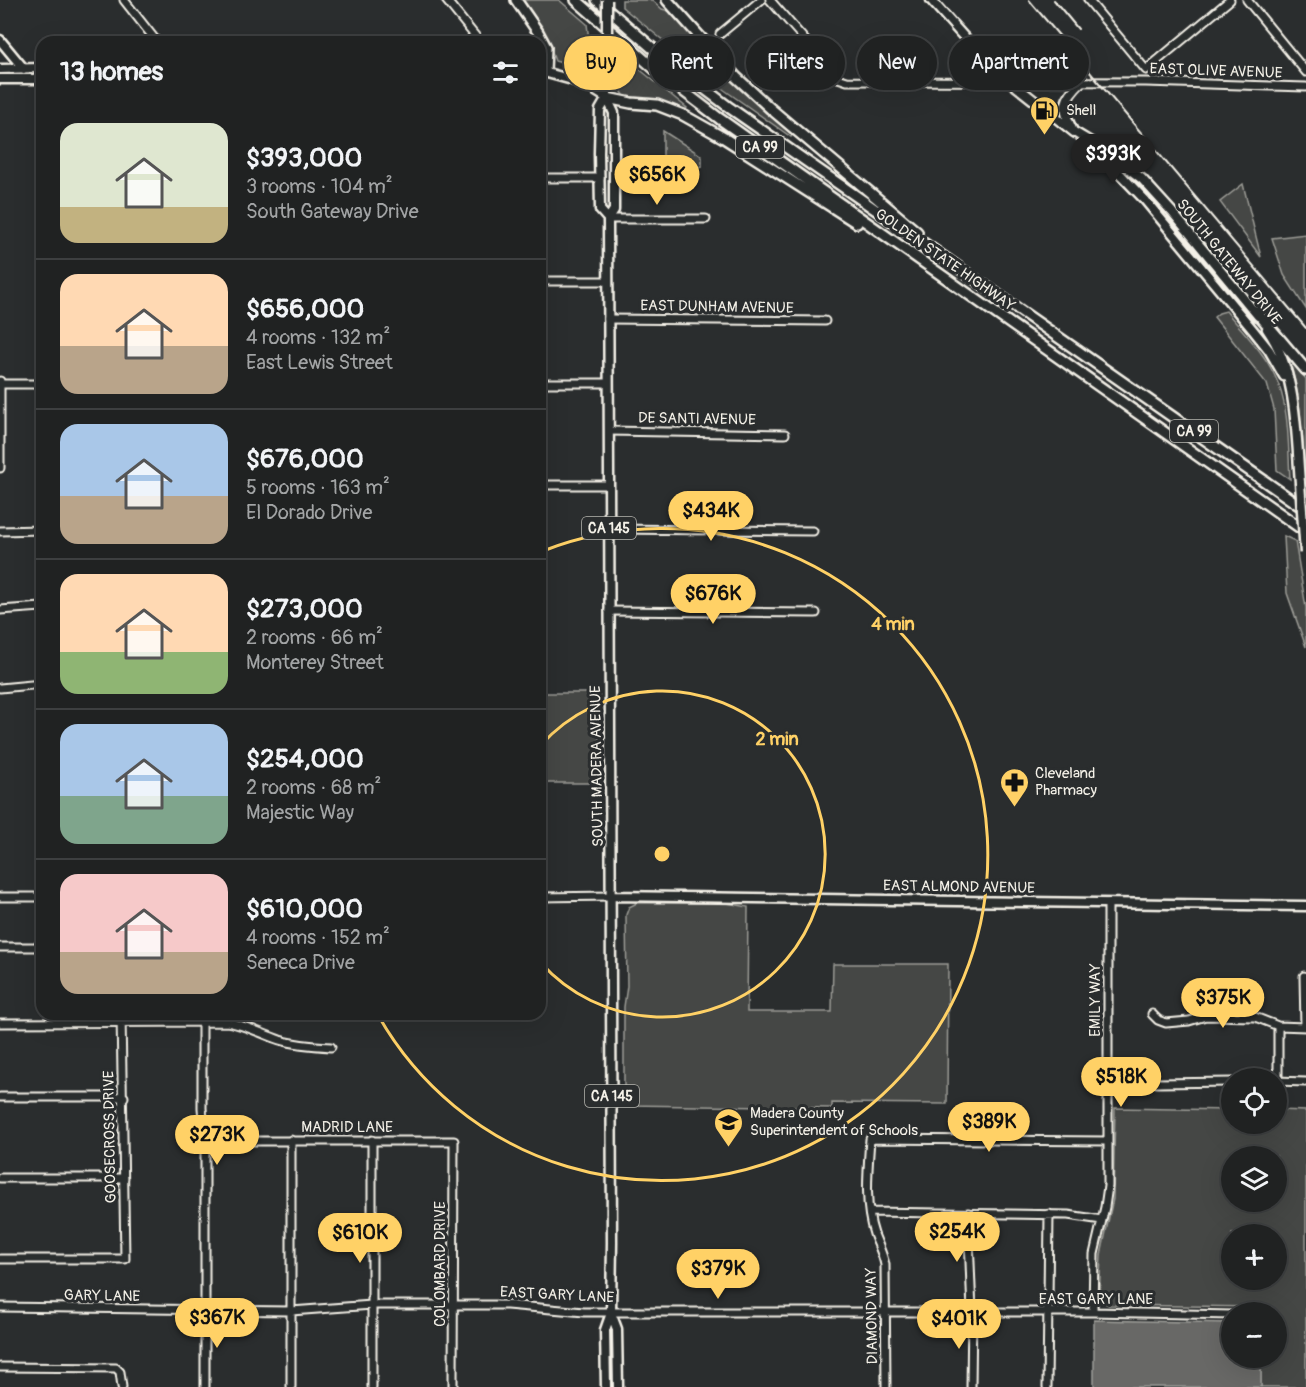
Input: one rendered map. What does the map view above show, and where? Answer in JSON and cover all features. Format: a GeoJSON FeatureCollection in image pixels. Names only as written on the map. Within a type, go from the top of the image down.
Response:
{"type":"FeatureCollection","features":[{"type":"Feature","properties":{"kind":"highway"},"geometry":{"type":"LineString","coordinates":[[516,0],[539,36]]}},
{"type":"Feature","properties":{"kind":"highway","name":"GOLDEN STATE HIGHWAY"},"geometry":{"type":"LineString","coordinates":[[576,0],[657,70],[720,119],[1306,532]]}},
{"type":"Feature","properties":{"kind":"highway","name":"GOLDEN STATE HIGHWAY"},"geometry":{"type":"LineString","coordinates":[[597,0],[665,59],[730,108],[1306,510]]}},
{"type":"Feature","properties":{"kind":"highway"},"geometry":{"type":"LineString","coordinates":[[667,0],[736,77],[771,109],[963,270]]}},
{"type":"Feature","properties":{"kind":"highway"},"geometry":{"type":"LineString","coordinates":[[607,98],[657,105],[692,120],[951,283]]}},
{"type":"Feature","properties":{"kind":"highway"},"geometry":{"type":"LineString","coordinates":[[1255,310],[1306,370]]}},
{"type":"Feature","properties":{"kind":"main road","name":"SOUTH MADERA AVENUE"},"geometry":{"type":"LineString","coordinates":[[607,0],[607,36]]}},
{"type":"Feature","properties":{"kind":"main road","name":"SOUTH GATEWAY DRIVE"},"geometry":{"type":"LineString","coordinates":[[931,0],[963,36]]}},
{"type":"Feature","properties":{"kind":"main road"},"geometry":{"type":"LineString","coordinates":[[0,40],[24,69]]}},
{"type":"Feature","properties":{"kind":"main road"},"geometry":{"type":"LineString","coordinates":[[0,69],[36,68]]}},
{"type":"Feature","properties":{"kind":"main road"},"geometry":{"type":"LineString","coordinates":[[546,73],[564,76]]}},
{"type":"Feature","properties":{"kind":"main road"},"geometry":{"type":"LineString","coordinates":[[0,79],[36,79]]}},
{"type":"Feature","properties":{"kind":"main road"},"geometry":{"type":"LineString","coordinates":[[596,90],[607,98]]}},
{"type":"Feature","properties":{"kind":"main road","name":"SOUTH MADERA AVENUE"},"geometry":{"type":"LineString","coordinates":[[606,1387],[605,1330],[611,1312],[612,896],[608,219],[614,210],[614,113],[607,98],[607,90]]}},
{"type":"Feature","properties":{"kind":"main road","name":"SOUTH GATEWAY DRIVE"},"geometry":{"type":"LineString","coordinates":[[1021,90],[1074,132],[1125,165],[1157,195],[1255,310],[1276,344],[1286,369],[1290,390],[1306,556]]}},
{"type":"Feature","properties":{"kind":"main road"},"geometry":{"type":"LineString","coordinates":[[1072,90],[1066,100],[1067,117],[1074,132]]}},
{"type":"Feature","properties":{"kind":"main road","name":"SOUTH MADERA AVENUE"},"geometry":{"type":"LineString","coordinates":[[607,98],[600,110],[600,210],[608,219]]}},
{"type":"Feature","properties":{"kind":"main road","name":"SOUTH GATEWAY DRIVE"},"geometry":{"type":"LineString","coordinates":[[1093,145],[1140,195],[1269,350],[1290,390]]}},
{"type":"Feature","properties":{"kind":"main road"},"geometry":{"type":"LineString","coordinates":[[1222,294],[1233,285]]}},
{"type":"Feature","properties":{"kind":"main road","name":"EAST ALMOND AVENUE"},"geometry":{"type":"LineString","coordinates":[[612,896],[1306,906]]}},
{"type":"Feature","properties":{"kind":"main road","name":"SOUTH MADERA AVENUE"},"geometry":{"type":"LineString","coordinates":[[611,1312],[617,1329],[618,1387]]}},
{"type":"Feature","properties":{"kind":"street"},"geometry":{"type":"LineString","coordinates":[[124,0],[152,36]]}},
{"type":"Feature","properties":{"kind":"street"},"geometry":{"type":"LineString","coordinates":[[446,0],[475,36]]}},
{"type":"Feature","properties":{"kind":"street"},"geometry":{"type":"LineString","coordinates":[[720,34],[761,0]]}},
{"type":"Feature","properties":{"kind":"street","name":"EAST OLIVE AVENUE"},"geometry":{"type":"LineString","coordinates":[[770,0],[838,78],[847,81],[949,82]]}},
{"type":"Feature","properties":{"kind":"street"},"geometry":{"type":"LineString","coordinates":[[1088,0],[1146,70],[1146,82]]}},
{"type":"Feature","properties":{"kind":"street"},"geometry":{"type":"LineString","coordinates":[[1146,70],[1230,0]]}},
{"type":"Feature","properties":{"kind":"street"},"geometry":{"type":"LineString","coordinates":[[1247,0],[1306,72]]}},
{"type":"Feature","properties":{"kind":"street","name":"EAST OLIVE AVENUE"},"geometry":{"type":"LineString","coordinates":[[1089,82],[1306,87]]}},
{"type":"Feature","properties":{"kind":"street"},"geometry":{"type":"LineString","coordinates":[[546,178],[600,178]]}},
{"type":"Feature","properties":{"kind":"street"},"geometry":{"type":"LineString","coordinates":[[608,219],[706,219]]}},
{"type":"Feature","properties":{"kind":"street"},"geometry":{"type":"LineString","coordinates":[[546,281],[608,281]]}},
{"type":"Feature","properties":{"kind":"street","name":"EAST DUNHAM AVENUE"},"geometry":{"type":"LineString","coordinates":[[608,319],[825,321]]}},
{"type":"Feature","properties":{"kind":"street"},"geometry":{"type":"LineString","coordinates":[[0,468],[0,382],[36,384]]}},
{"type":"Feature","properties":{"kind":"street"},"geometry":{"type":"LineString","coordinates":[[546,383],[608,383]]}},
{"type":"Feature","properties":{"kind":"street","name":"DE SANTI AVENUE"},"geometry":{"type":"LineString","coordinates":[[609,431],[785,434]]}},
{"type":"Feature","properties":{"kind":"street"},"geometry":{"type":"LineString","coordinates":[[546,485],[609,485]]}},
{"type":"Feature","properties":{"kind":"street"},"geometry":{"type":"LineString","coordinates":[[609,529],[813,531]]}},
{"type":"Feature","properties":{"kind":"street"},"geometry":{"type":"LineString","coordinates":[[0,531],[36,530]]}},
{"type":"Feature","properties":{"kind":"street"},"geometry":{"type":"LineString","coordinates":[[0,610],[36,607]]}},
{"type":"Feature","properties":{"kind":"street"},"geometry":{"type":"LineString","coordinates":[[609,611],[816,613]]}},
{"type":"Feature","properties":{"kind":"street"},"geometry":{"type":"LineString","coordinates":[[0,688],[36,685]]}},
{"type":"Feature","properties":{"kind":"street"},"geometry":{"type":"LineString","coordinates":[[546,897],[612,896]]}},
{"type":"Feature","properties":{"kind":"street"},"geometry":{"type":"LineString","coordinates":[[0,897],[36,897]]}},
{"type":"Feature","properties":{"kind":"street","name":"EMILY WAY"},"geometry":{"type":"LineString","coordinates":[[1093,1312],[1094,1254],[1107,1197],[1108,903]]}},
{"type":"Feature","properties":{"kind":"street"},"geometry":{"type":"LineString","coordinates":[[0,946],[36,946]]}},
{"type":"Feature","properties":{"kind":"street"},"geometry":{"type":"LineString","coordinates":[[1152,1014],[1158,1020],[1166,1023],[1189,1021],[1206,1016],[1255,1017],[1278,1026],[1306,1027],[1304,976]]}},
{"type":"Feature","properties":{"kind":"street","name":"GOOSECROSS DRIVE"},"geometry":{"type":"LineString","coordinates":[[0,1259],[125,1259],[121,1020]]}},
{"type":"Feature","properties":{"kind":"street"},"geometry":{"type":"LineString","coordinates":[[0,1023],[121,1023],[169,1020]]}},
{"type":"Feature","properties":{"kind":"street"},"geometry":{"type":"LineString","coordinates":[[201,1020],[202,1108],[205,1141],[205,1387]]}},
{"type":"Feature","properties":{"kind":"street"},"geometry":{"type":"LineString","coordinates":[[214,1020],[239,1024],[295,1044],[331,1047]]}},
{"type":"Feature","properties":{"kind":"street"},"geometry":{"type":"LineString","coordinates":[[1277,1068],[1278,1026]]}},
{"type":"Feature","properties":{"kind":"street"},"geometry":{"type":"LineString","coordinates":[[1287,1081],[1306,1082]]}},
{"type":"Feature","properties":{"kind":"street"},"geometry":{"type":"LineString","coordinates":[[1157,1083],[1221,1082]]}},
{"type":"Feature","properties":{"kind":"street"},"geometry":{"type":"LineString","coordinates":[[0,1097],[123,1097]]}},
{"type":"Feature","properties":{"kind":"street","name":"DIAMOND WAY"},"geometry":{"type":"LineString","coordinates":[[886,1387],[885,1265],[882,1249],[874,1234],[870,1212],[868,1175],[870,1139],[1108,1141]]}},
{"type":"Feature","properties":{"kind":"street"},"geometry":{"type":"LineString","coordinates":[[291,1140],[291,1387]]}},
{"type":"Feature","properties":{"kind":"street"},"geometry":{"type":"LineString","coordinates":[[372,1140],[372,1387]]}},
{"type":"Feature","properties":{"kind":"street","name":"MADRID LANE"},"geometry":{"type":"LineString","coordinates":[[205,1141],[454,1141]]}},
{"type":"Feature","properties":{"kind":"street","name":"COLOMBARD DRIVE"},"geometry":{"type":"LineString","coordinates":[[453,1387],[454,1141]]}},
{"type":"Feature","properties":{"kind":"street"},"geometry":{"type":"LineString","coordinates":[[0,1178],[124,1178]]}},
{"type":"Feature","properties":{"kind":"street"},"geometry":{"type":"LineString","coordinates":[[870,1212],[1049,1214],[1102,1220]]}},
{"type":"Feature","properties":{"kind":"street"},"geometry":{"type":"LineString","coordinates":[[968,1213],[972,1312],[971,1387]]}},
{"type":"Feature","properties":{"kind":"street"},"geometry":{"type":"LineString","coordinates":[[1047,1387],[1049,1214]]}},
{"type":"Feature","properties":{"kind":"street","name":"EAST GARY LANE"},"geometry":{"type":"LineString","coordinates":[[204,1311],[291,1311],[372,1305],[507,1305],[567,1312],[1093,1312],[1221,1315]]}},
{"type":"Feature","properties":{"kind":"street","name":"GARY LANE"},"geometry":{"type":"LineString","coordinates":[[0,1307],[204,1311]]}},
{"type":"Feature","properties":{"kind":"street"},"geometry":{"type":"LineString","coordinates":[[0,1367],[116,1368],[120,1372],[122,1387]]}},
{"type":"Feature","properties":{"kind":"shaded area"},"geometry":{"type":"Polygon","coordinates":[[[519,0],[559,0],[587,24],[588,36],[564,36],[564,63],[555,61],[546,36],[543,36],[519,0]]]}},
{"type":"Feature","properties":{"kind":"shaded area"},"geometry":{"type":"Polygon","coordinates":[[[622,0],[652,0],[662,9],[669,11],[695,36],[658,36],[622,7],[622,0]]]}},
{"type":"Feature","properties":{"kind":"shaded area"},"geometry":{"type":"Polygon","coordinates":[[[637,67],[649,77],[649,90],[665,90],[687,108],[684,112],[665,103],[626,98],[622,90],[637,90],[637,67]]]}},
{"type":"Feature","properties":{"kind":"shaded area"},"geometry":{"type":"Polygon","coordinates":[[[734,74],[746,86],[746,90],[750,90],[794,133],[791,137],[724,90],[734,90],[734,74]]]}},
{"type":"Feature","properties":{"kind":"shaded area"},"geometry":{"type":"Polygon","coordinates":[[[663,131],[699,154],[702,157],[702,167],[663,167],[663,131]]]}},
{"type":"Feature","properties":{"kind":"shaded area"},"geometry":{"type":"Polygon","coordinates":[[[1243,184],[1261,257],[1220,202],[1243,184]]]}},
{"type":"Feature","properties":{"kind":"shaded area"},"geometry":{"type":"Polygon","coordinates":[[[1306,234],[1306,309],[1284,275],[1272,238],[1306,234]]]}},
{"type":"Feature","properties":{"kind":"shaded area"},"geometry":{"type":"Polygon","coordinates":[[[1226,311],[1264,357],[1279,386],[1286,412],[1290,479],[1277,470],[1274,409],[1267,384],[1214,317],[1226,311]]]}},
{"type":"Feature","properties":{"kind":"shaded area"},"geometry":{"type":"Polygon","coordinates":[[[1294,364],[1306,379],[1306,487],[1300,411],[1291,367],[1294,364]]]}},
{"type":"Feature","properties":{"kind":"shaded area"},"geometry":{"type":"Polygon","coordinates":[[[1284,536],[1295,541],[1306,608],[1306,647],[1287,593],[1284,536]]]}},
{"type":"Feature","properties":{"kind":"shaded area"},"geometry":{"type":"Polygon","coordinates":[[[546,693],[599,693],[600,783],[546,783],[546,693]]]}},
{"type":"Feature","properties":{"kind":"shaded area"},"geometry":{"type":"Polygon","coordinates":[[[637,903],[727,903],[748,907],[747,1012],[832,1012],[833,964],[948,964],[947,1104],[832,1103],[832,1108],[628,1105],[624,1090],[624,1007],[627,986],[626,915],[629,907],[637,903]]]}},
{"type":"Feature","properties":{"kind":"shaded area"},"geometry":{"type":"Polygon","coordinates":[[[1115,1108],[1221,1110],[1221,1134],[1287,1134],[1287,1110],[1306,1111],[1306,1387],[1261,1387],[1261,1368],[1287,1368],[1287,1302],[1221,1302],[1221,1306],[1109,1305],[1099,1300],[1101,1255],[1113,1199],[1115,1108]]]}},
{"type":"Feature","properties":{"kind":"shaded area"},"geometry":{"type":"Polygon","coordinates":[[[1094,1320],[1221,1323],[1221,1368],[1261,1368],[1261,1387],[1094,1387],[1094,1320]]]}},
{"type":"Feature","properties":{"kind":"railway"},"geometry":{"type":"LineString","coordinates":[[1029,0],[1306,328]]}},
{"type":"Feature","properties":{"kind":"railway"},"geometry":{"type":"LineString","coordinates":[[1054,0],[1078,29]]}},
{"type":"Feature","properties":{"kind":"place","name":"Shell"},"geometry":{"type":"Point","coordinates":[1045,136]}},
{"type":"Feature","properties":{"kind":"place","name":"Cleveland Pharmacy"},"geometry":{"type":"Point","coordinates":[1014,808]}},
{"type":"Feature","properties":{"kind":"place","name":"Madera County Superintendent of Schools"},"geometry":{"type":"Point","coordinates":[729,1148]}}]}
